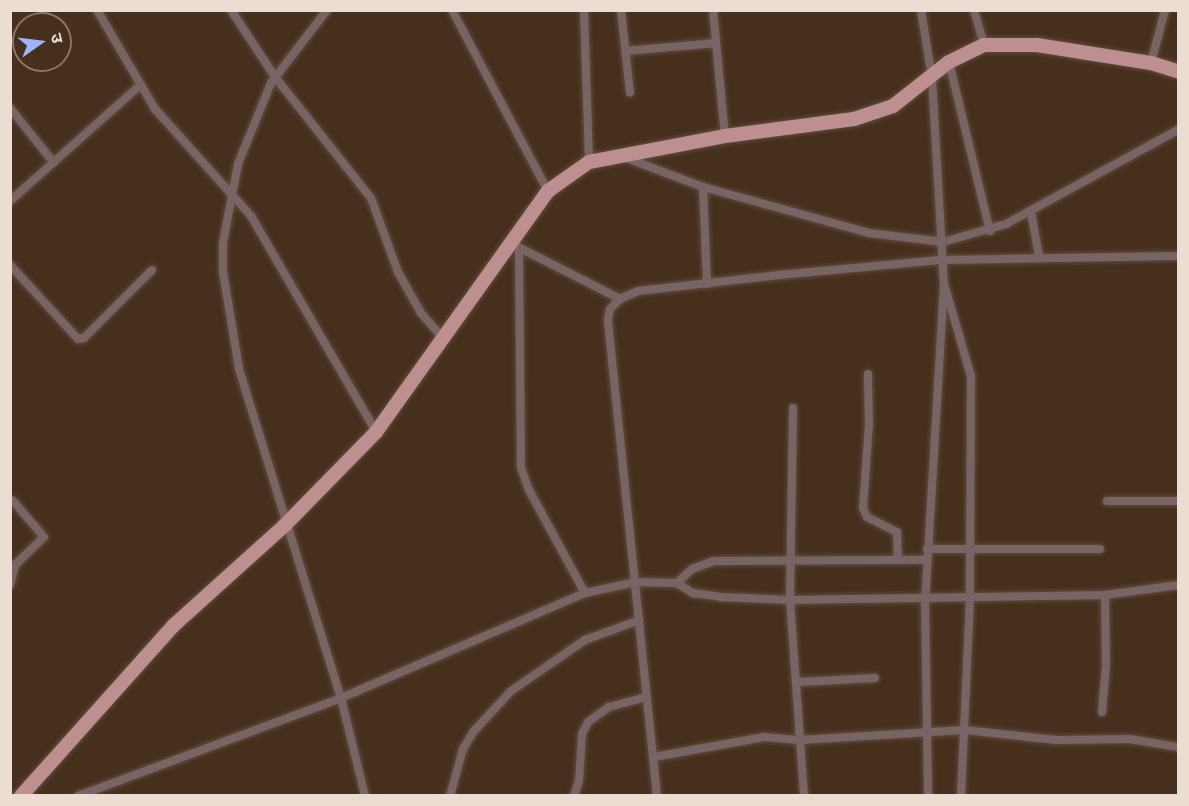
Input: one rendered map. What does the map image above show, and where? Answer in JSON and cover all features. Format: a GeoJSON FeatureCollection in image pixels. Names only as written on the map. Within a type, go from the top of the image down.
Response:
{"type":"FeatureCollection","features":[{"type":"Feature","properties":{"kind":"main road"},"geometry":{"type":"LineString","coordinates":[[21,795],[174,625],[285,525],[375,432],[514,245],[548,191],[589,162],[725,136],[854,119],[892,106],[932,78],[949,62],[984,45],[1037,45],[1150,63],[1179,71]]}},
{"type":"Feature","properties":{"kind":"street"},"geometry":{"type":"LineString","coordinates":[[97,10],[139,86],[251,216],[375,432]]}},
{"type":"Feature","properties":{"kind":"street"},"geometry":{"type":"LineString","coordinates":[[231,10],[275,77],[371,198],[398,272],[421,313],[444,340]]}},
{"type":"Feature","properties":{"kind":"street"},"geometry":{"type":"LineString","coordinates":[[327,10],[275,77],[238,164],[223,243],[225,305],[239,369],[285,525],[341,698],[365,795]]}},
{"type":"Feature","properties":{"kind":"street"},"geometry":{"type":"LineString","coordinates":[[452,10],[548,191]]}},
{"type":"Feature","properties":{"kind":"street"},"geometry":{"type":"LineString","coordinates":[[584,10],[589,162]]}},
{"type":"Feature","properties":{"kind":"street"},"geometry":{"type":"LineString","coordinates":[[621,10],[630,93]]}},
{"type":"Feature","properties":{"kind":"street"},"geometry":{"type":"LineString","coordinates":[[713,10],[725,136]]}},
{"type":"Feature","properties":{"kind":"street"},"geometry":{"type":"LineString","coordinates":[[921,10],[932,78],[944,284],[926,560],[928,795]]}},
{"type":"Feature","properties":{"kind":"street"},"geometry":{"type":"LineString","coordinates":[[974,10],[984,45]]}},
{"type":"Feature","properties":{"kind":"street"},"geometry":{"type":"LineString","coordinates":[[1150,63],[1165,10]]}},
{"type":"Feature","properties":{"kind":"street"},"geometry":{"type":"LineString","coordinates":[[626,51],[716,43]]}},
{"type":"Feature","properties":{"kind":"street"},"geometry":{"type":"LineString","coordinates":[[949,62],[990,231]]}},
{"type":"Feature","properties":{"kind":"street"},"geometry":{"type":"LineString","coordinates":[[10,201],[139,86]]}},
{"type":"Feature","properties":{"kind":"street"},"geometry":{"type":"LineString","coordinates":[[10,108],[54,163]]}},
{"type":"Feature","properties":{"kind":"street"},"geometry":{"type":"LineString","coordinates":[[624,157],[703,187],[869,233],[943,242],[990,231],[1031,212],[1179,130]]}},
{"type":"Feature","properties":{"kind":"street"},"geometry":{"type":"LineString","coordinates":[[703,187],[707,284]]}},
{"type":"Feature","properties":{"kind":"street"},"geometry":{"type":"LineString","coordinates":[[1031,212],[1038,256]]}},
{"type":"Feature","properties":{"kind":"street"},"geometry":{"type":"LineString","coordinates":[[585,593],[529,490],[521,468],[514,245],[620,299]]}},
{"type":"Feature","properties":{"kind":"street"},"geometry":{"type":"LineString","coordinates":[[657,795],[608,320],[610,309],[620,299],[638,291],[942,260],[1038,256],[1179,256]]}},
{"type":"Feature","properties":{"kind":"street"},"geometry":{"type":"LineString","coordinates":[[10,265],[78,339],[84,338],[152,270]]}},
{"type":"Feature","properties":{"kind":"street"},"geometry":{"type":"LineString","coordinates":[[944,284],[971,376],[970,598],[961,795]]}},
{"type":"Feature","properties":{"kind":"street"},"geometry":{"type":"LineString","coordinates":[[867,374],[869,424],[863,508],[867,517],[897,532],[898,560]]}},
{"type":"Feature","properties":{"kind":"street"},"geometry":{"type":"LineString","coordinates":[[793,408],[790,600],[799,682],[804,795]]}},
{"type":"Feature","properties":{"kind":"street"},"geometry":{"type":"LineString","coordinates":[[10,585],[15,565],[44,538],[13,501]]}},
{"type":"Feature","properties":{"kind":"street"},"geometry":{"type":"LineString","coordinates":[[1107,501],[1179,501]]}},
{"type":"Feature","properties":{"kind":"street"},"geometry":{"type":"LineString","coordinates":[[927,549],[970,552],[1100,549]]}},
{"type":"Feature","properties":{"kind":"street"},"geometry":{"type":"LineString","coordinates":[[678,583],[692,569],[714,561],[926,560]]}},
{"type":"Feature","properties":{"kind":"street"},"geometry":{"type":"LineString","coordinates":[[78,795],[341,698],[585,593],[636,582],[678,583],[693,593],[721,597],[790,600],[925,600],[1105,594],[1179,585]]}},
{"type":"Feature","properties":{"kind":"street"},"geometry":{"type":"LineString","coordinates":[[1102,712],[1106,666],[1105,594]]}},
{"type":"Feature","properties":{"kind":"street"},"geometry":{"type":"LineString","coordinates":[[453,794],[464,749],[474,731],[512,691],[585,640],[639,620]]}},
{"type":"Feature","properties":{"kind":"street"},"geometry":{"type":"LineString","coordinates":[[799,682],[875,678]]}},
{"type":"Feature","properties":{"kind":"street"},"geometry":{"type":"LineString","coordinates":[[574,795],[579,781],[582,734],[588,722],[609,706],[647,697]]}},
{"type":"Feature","properties":{"kind":"street"},"geometry":{"type":"LineString","coordinates":[[654,757],[765,737],[800,740],[964,730],[1056,740],[1130,739],[1179,747]]}}]}
